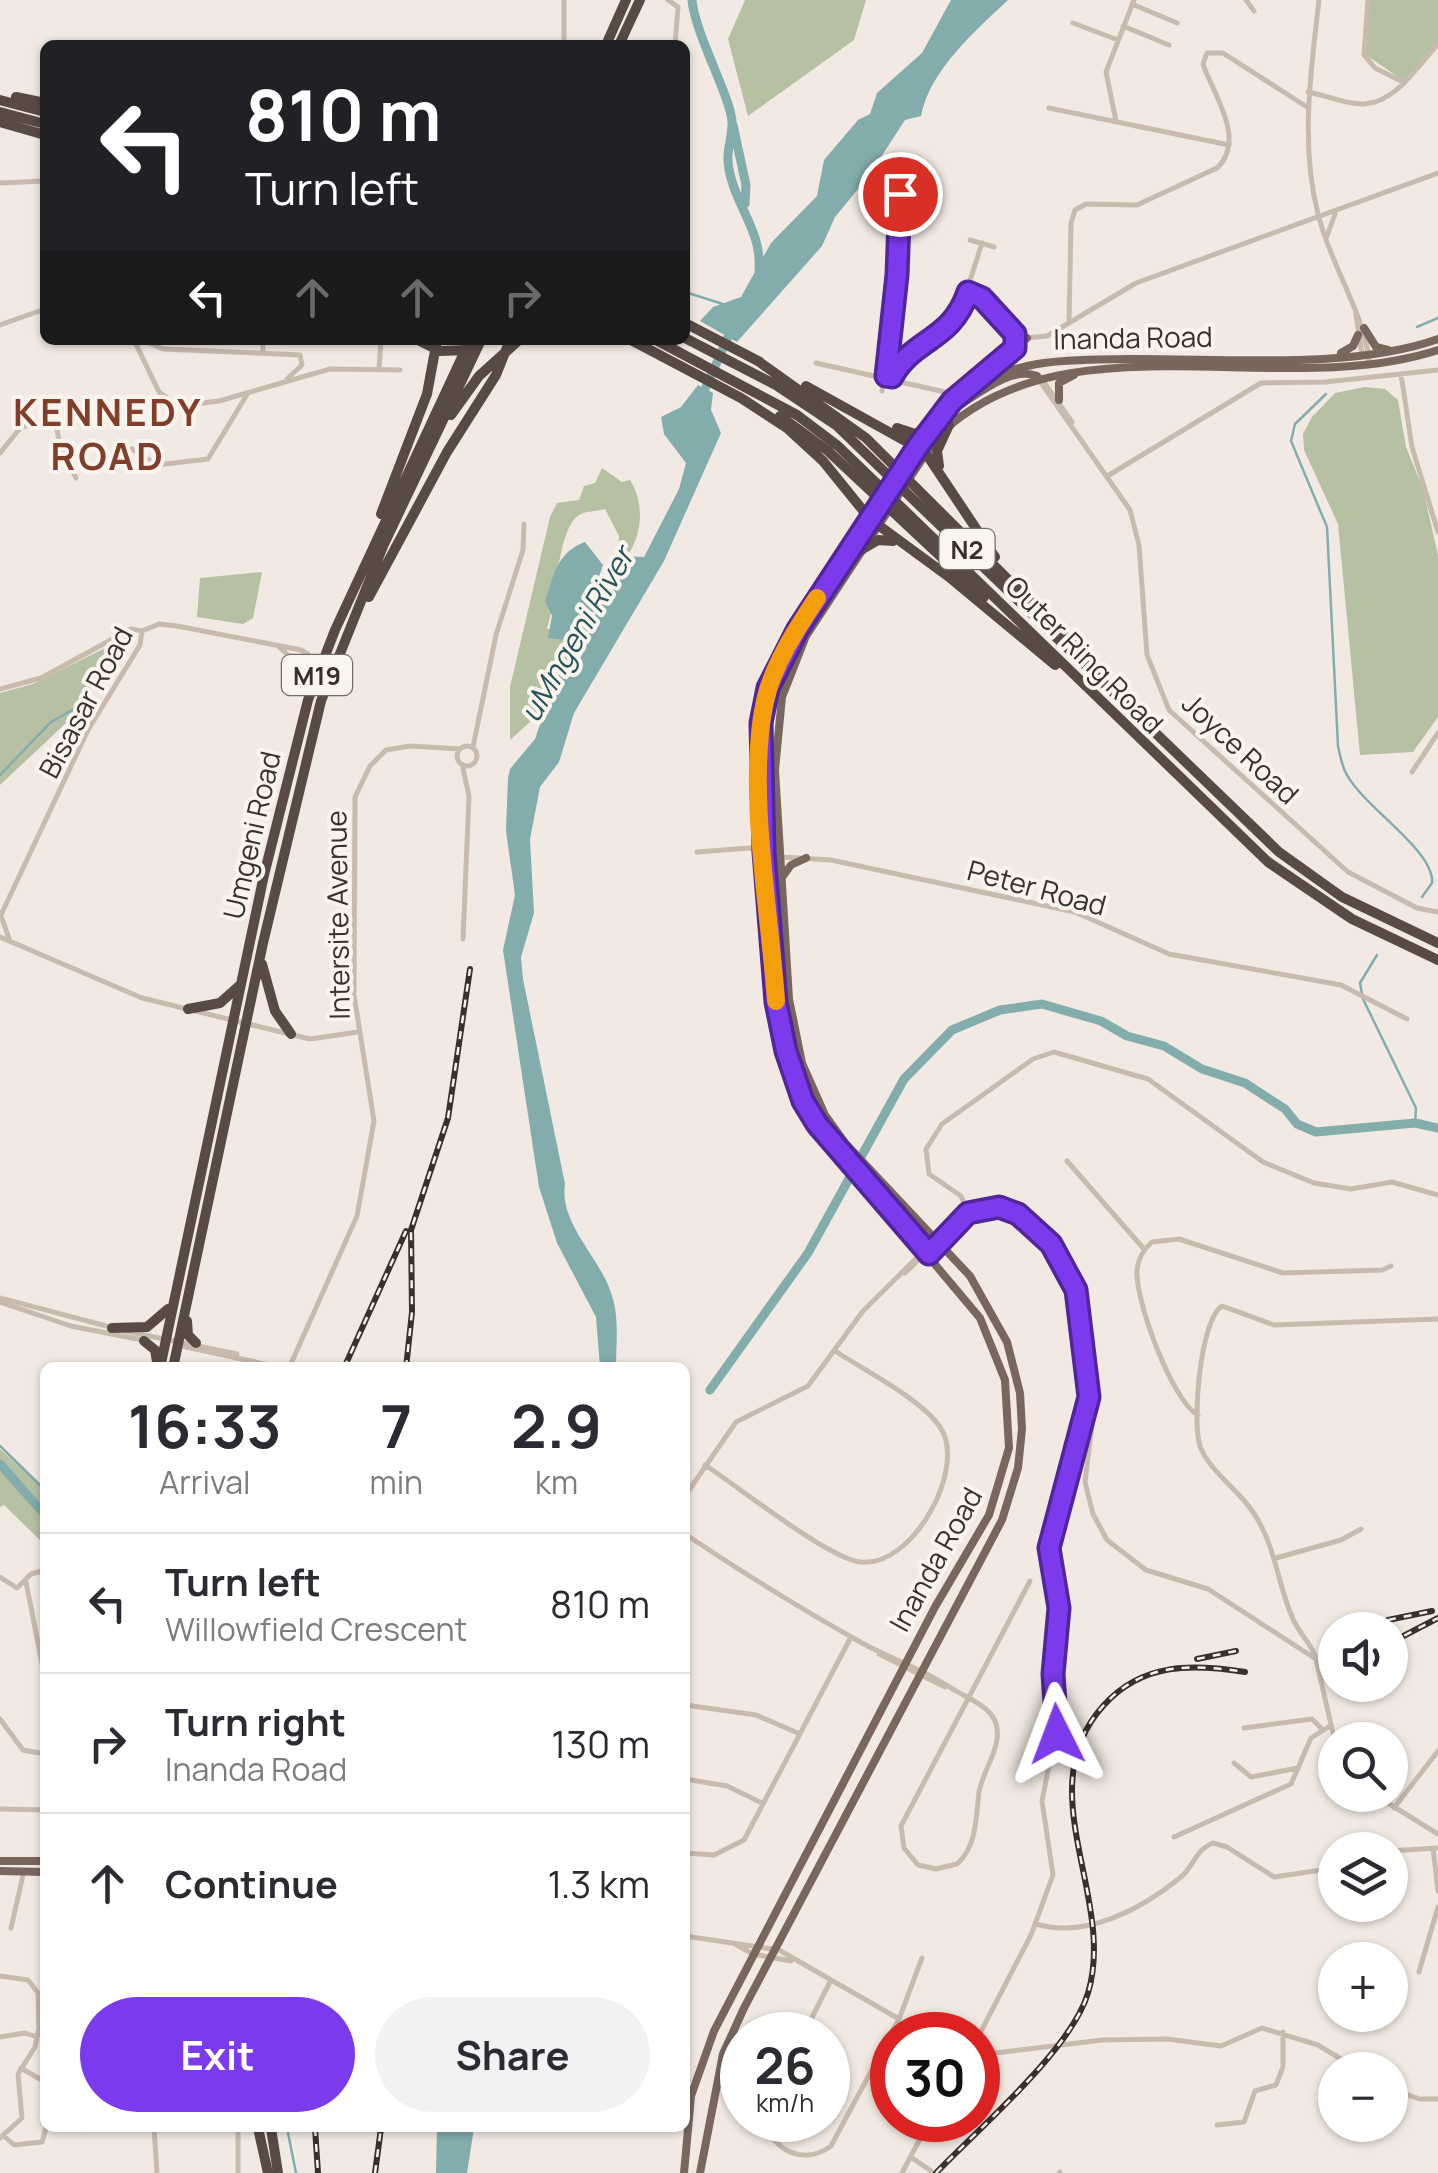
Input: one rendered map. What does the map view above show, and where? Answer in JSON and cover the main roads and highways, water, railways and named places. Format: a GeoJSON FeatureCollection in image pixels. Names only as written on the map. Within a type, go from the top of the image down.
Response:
{"type":"FeatureCollection","features":[{"type":"Feature","properties":{"kind":"highway"},"geometry":{"type":"LineString","coordinates":[[608,40],[626,0]]}},
{"type":"Feature","properties":{"kind":"highway"},"geometry":{"type":"LineString","coordinates":[[621,40],[640,0]]}},
{"type":"Feature","properties":{"kind":"highway"},"geometry":{"type":"LineString","coordinates":[[0,97],[40,102]]}},
{"type":"Feature","properties":{"kind":"highway"},"geometry":{"type":"LineString","coordinates":[[0,97],[40,110]]}},
{"type":"Feature","properties":{"kind":"highway"},"geometry":{"type":"LineString","coordinates":[[0,112],[40,123]]}},
{"type":"Feature","properties":{"kind":"highway"},"geometry":{"type":"LineString","coordinates":[[0,122],[40,133]]}},
{"type":"Feature","properties":{"kind":"highway"},"geometry":{"type":"LineString","coordinates":[[690,327],[758,361],[866,438],[1011,580],[1148,725]]}},
{"type":"Feature","properties":{"kind":"highway","name":"Outer Ring Road"},"geometry":{"type":"LineString","coordinates":[[690,340],[779,378],[876,460],[1257,833],[1302,870],[1342,897],[1438,943]]}},
{"type":"Feature","properties":{"kind":"highway"},"geometry":{"type":"LineString","coordinates":[[426,345],[435,350],[467,346]]}},
{"type":"Feature","properties":{"kind":"highway"},"geometry":{"type":"LineString","coordinates":[[371,549],[427,394],[436,345]]}},
{"type":"Feature","properties":{"kind":"highway","name":"Umgeni Road"},"geometry":{"type":"LineString","coordinates":[[174,1362],[263,943],[318,711],[348,627],[479,345]]}},
{"type":"Feature","properties":{"kind":"highway"},"geometry":{"type":"LineString","coordinates":[[318,711],[362,610],[427,488],[496,376],[508,345]]}},
{"type":"Feature","properties":{"kind":"highway"},"geometry":{"type":"LineString","coordinates":[[409,490],[479,376],[513,345]]}},
{"type":"Feature","properties":{"kind":"highway"},"geometry":{"type":"LineString","coordinates":[[640,345],[741,398],[765,405],[828,451],[1057,666]]}},
{"type":"Feature","properties":{"kind":"highway","name":"Outer Ring Road"},"geometry":{"type":"LineString","coordinates":[[664,345],[765,405],[818,430],[856,462],[1290,880],[1352,919],[1438,960]]}},
{"type":"Feature","properties":{"kind":"highway","name":"Umgeni Road"},"geometry":{"type":"LineString","coordinates":[[159,1362],[241,984],[308,700],[371,549],[467,346]]}},
{"type":"Feature","properties":{"kind":"highway"},"geometry":{"type":"LineString","coordinates":[[779,378],[909,433],[933,425]]}},
{"type":"Feature","properties":{"kind":"highway"},"geometry":{"type":"LineString","coordinates":[[765,405],[823,462],[874,523],[1099,700]]}},
{"type":"Feature","properties":{"kind":"highway"},"geometry":{"type":"LineString","coordinates":[[855,411],[921,449],[942,473],[1011,580]]}},
{"type":"Feature","properties":{"kind":"highway"},"geometry":{"type":"LineString","coordinates":[[942,473],[937,451],[946,419]]}},
{"type":"Feature","properties":{"kind":"highway"},"geometry":{"type":"LineString","coordinates":[[862,550],[869,537],[889,538],[908,547]]}},
{"type":"Feature","properties":{"kind":"highway"},"geometry":{"type":"LineString","coordinates":[[263,943],[265,984],[291,1034]]}},
{"type":"Feature","properties":{"kind":"highway"},"geometry":{"type":"LineString","coordinates":[[188,1008],[220,1002],[241,984]]}},
{"type":"Feature","properties":{"kind":"highway"},"geometry":{"type":"LineString","coordinates":[[112,1328],[151,1326],[163,1317],[174,1296]]}},
{"type":"Feature","properties":{"kind":"highway"},"geometry":{"type":"LineString","coordinates":[[186,1301],[187,1331],[196,1343]]}},
{"type":"Feature","properties":{"kind":"highway"},"geometry":{"type":"LineString","coordinates":[[144,1341],[155,1350],[157,1362]]}},
{"type":"Feature","properties":{"kind":"highway"},"geometry":{"type":"LineString","coordinates":[[259,2132],[268,2173]]}},
{"type":"Feature","properties":{"kind":"highway"},"geometry":{"type":"LineString","coordinates":[[271,2132],[278,2173]]}},
{"type":"Feature","properties":{"kind":"main road"},"geometry":{"type":"LineString","coordinates":[[1332,356],[1348,350],[1361,332],[1376,347],[1393,351]]}},
{"type":"Feature","properties":{"kind":"main road"},"geometry":{"type":"LineString","coordinates":[[1015,334],[1015,348]]}},
{"type":"Feature","properties":{"kind":"main road"},"geometry":{"type":"LineString","coordinates":[[946,419],[961,392],[1026,338]]}},
{"type":"Feature","properties":{"kind":"main road","name":"Inanda Road"},"geometry":{"type":"LineString","coordinates":[[921,449],[988,379],[1048,361],[1365,355],[1438,339]]}},
{"type":"Feature","properties":{"kind":"main road","name":"Inanda Road"},"geometry":{"type":"LineString","coordinates":[[690,2107],[698,2070],[753,1954],[904,1665],[989,1516],[1008,1448],[1008,1395],[996,1348],[972,1305],[840,1152],[803,1101],[783,1040],[764,852],[759,751],[765,701],[798,629],[843,560],[869,537],[933,425],[1038,377],[1082,371],[1366,366],[1438,350]]}},
{"type":"Feature","properties":{"kind":"main road"},"geometry":{"type":"LineString","coordinates":[[1038,377],[1048,361]]}},
{"type":"Feature","properties":{"kind":"main road"},"geometry":{"type":"LineString","coordinates":[[1058,400],[1060,383],[1082,371]]}},
{"type":"Feature","properties":{"kind":"main road","name":"Inanda Road"},"geometry":{"type":"LineString","coordinates":[[700,2173],[723,2054],[769,1958],[924,1675],[1002,1520],[1018,1468],[1022,1429],[1018,1379],[1002,1330],[970,1276],[846,1144],[818,1104],[794,1037],[775,741],[782,697],[800,646],[862,550]]}},
{"type":"Feature","properties":{"kind":"main road"},"geometry":{"type":"LineString","coordinates":[[782,877],[791,865],[806,858]]}},
{"type":"Feature","properties":{"kind":"main road"},"geometry":{"type":"LineString","coordinates":[[0,1861],[40,1862]]}},
{"type":"Feature","properties":{"kind":"main road"},"geometry":{"type":"LineString","coordinates":[[0,1871],[40,1872]]}},
{"type":"Feature","properties":{"kind":"main road","name":"Inanda Road"},"geometry":{"type":"LineString","coordinates":[[684,2173],[687,2132]]}},
{"type":"Feature","properties":{"kind":"water"},"geometry":{"type":"Polygon","coordinates":[[[951,0],[1008,0],[944,67],[921,116],[905,120],[868,177],[835,217],[822,246],[737,342],[700,321],[713,307],[741,297],[771,243],[817,196],[824,160],[858,120],[870,114],[877,93],[922,53],[951,0]]]}},
{"type":"Feature","properties":{"kind":"water"},"geometry":{"type":"Polygon","coordinates":[[[698,385],[713,393],[711,410],[721,433],[664,561],[574,713],[559,762],[540,787],[530,839],[534,913],[521,957],[523,979],[568,1212],[604,1277],[615,1309],[616,1362],[600,1362],[596,1317],[557,1243],[539,1187],[503,950],[515,895],[506,831],[508,778],[510,769],[535,739],[557,676],[576,665],[582,655],[596,613],[587,610],[585,619],[565,640],[548,638],[552,616],[545,601],[558,566],[568,552],[585,542],[603,565],[589,605],[598,607],[606,576],[617,556],[644,557],[679,489],[686,463],[664,434],[661,417],[681,407],[698,385]]]}},
{"type":"Feature","properties":{"kind":"water"},"geometry":{"type":"Polygon","coordinates":[[[437,2132],[473,2132],[467,2173],[436,2173],[437,2132]]]}},
{"type":"Feature","properties":{"kind":"waterway"},"geometry":{"type":"LineString","coordinates":[[692,0],[731,115],[729,169],[754,234],[759,271]]}},
{"type":"Feature","properties":{"kind":"waterway"},"geometry":{"type":"LineString","coordinates":[[733,125],[746,185],[745,204]]}},
{"type":"Feature","properties":{"kind":"waterway"},"geometry":{"type":"LineString","coordinates":[[690,294],[726,305]]}},
{"type":"Feature","properties":{"kind":"waterway"},"geometry":{"type":"LineString","coordinates":[[1417,327],[1438,318]]}},
{"type":"Feature","properties":{"kind":"waterway","name":"uMngeni River"},"geometry":{"type":"LineString","coordinates":[[706,387],[728,337]]}},
{"type":"Feature","properties":{"kind":"waterway"},"geometry":{"type":"LineString","coordinates":[[1326,394],[1295,424],[1291,441],[1327,527],[1338,746],[1344,768],[1356,788],[1423,857],[1432,883],[1422,897]]}},
{"type":"Feature","properties":{"kind":"waterway"},"geometry":{"type":"LineString","coordinates":[[0,775],[51,722],[74,709]]}},
{"type":"Feature","properties":{"kind":"waterway"},"geometry":{"type":"LineString","coordinates":[[1377,955],[1360,983],[1363,999],[1416,1108],[1415,1123]]}},
{"type":"Feature","properties":{"kind":"waterway"},"geometry":{"type":"LineString","coordinates":[[710,1390],[808,1253],[904,1079],[952,1030],[1000,1010],[1042,1004],[1101,1021],[1127,1036],[1164,1046],[1202,1069],[1245,1083],[1285,1109],[1297,1124],[1316,1132],[1415,1123],[1438,1128]]}},
{"type":"Feature","properties":{"kind":"waterway"},"geometry":{"type":"LineString","coordinates":[[0,1446],[40,1485]]}},
{"type":"Feature","properties":{"kind":"waterway"},"geometry":{"type":"LineString","coordinates":[[0,1464],[40,1509]]}},
{"type":"Feature","properties":{"kind":"waterway"},"geometry":{"type":"LineString","coordinates":[[288,2132],[296,2173]]}},
{"type":"Feature","properties":{"kind":"railway"},"geometry":{"type":"LineString","coordinates":[[407,1362],[412,1312],[411,1230],[448,1118],[470,969]]}},
{"type":"Feature","properties":{"kind":"railway"},"geometry":{"type":"LineString","coordinates":[[347,1362],[406,1231]]}},
{"type":"Feature","properties":{"kind":"railway"},"geometry":{"type":"LineString","coordinates":[[1408,1616],[1432,1611]]}},
{"type":"Feature","properties":{"kind":"railway"},"geometry":{"type":"LineString","coordinates":[[1408,1634],[1438,1618]]}},
{"type":"Feature","properties":{"kind":"railway"},"geometry":{"type":"LineString","coordinates":[[1197,1659],[1236,1651]]}},
{"type":"Feature","properties":{"kind":"railway"},"geometry":{"type":"LineString","coordinates":[[936,2173],[1044,2063],[1063,2039],[1088,1993],[1094,1957],[1092,1920],[1073,1808],[1073,1772],[1082,1738],[1104,1705],[1119,1691],[1152,1674],[1188,1668],[1245,1672]]}},
{"type":"Feature","properties":{"kind":"railway"},"geometry":{"type":"LineString","coordinates":[[315,2132],[318,2173]]}},
{"type":"Feature","properties":{"kind":"railway"},"geometry":{"type":"LineString","coordinates":[[375,2173],[380,2132]]}},
{"type":"Feature","properties":{"kind":"district","name":"KENNEDY ROAD"},"geometry":{"type":"Point","coordinates":[108,433]}}]}
